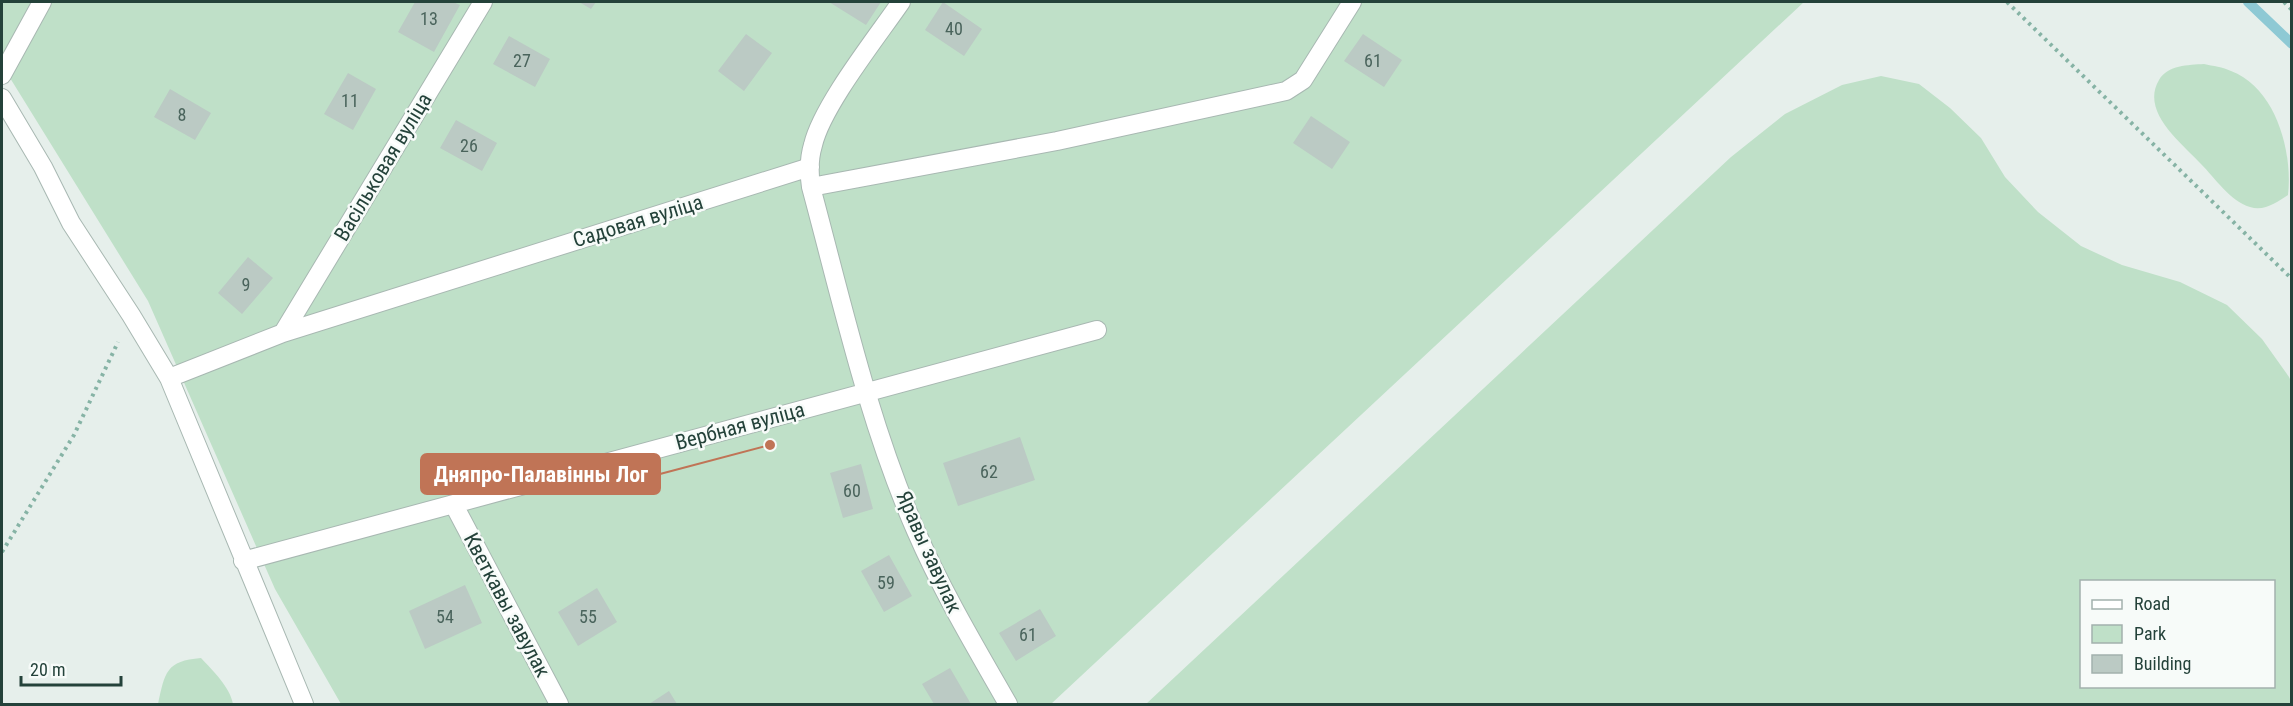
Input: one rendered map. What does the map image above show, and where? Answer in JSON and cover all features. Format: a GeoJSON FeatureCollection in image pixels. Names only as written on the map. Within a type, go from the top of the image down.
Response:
{"type":"FeatureCollection","features":[{"type":"Feature","properties":{"kind":"street"},"geometry":{"type":"LineString","coordinates":[[2,75],[42,2]]}},
{"type":"Feature","properties":{"kind":"street","name":"Васільковая вуліца"},"geometry":{"type":"LineString","coordinates":[[283,333],[483,2]]}},
{"type":"Feature","properties":{"kind":"street"},"geometry":{"type":"LineString","coordinates":[[810,167],[813,144],[828,110],[901,2]]}},
{"type":"Feature","properties":{"kind":"street"},"geometry":{"type":"LineString","coordinates":[[811,187],[946,163],[1197,112],[1286,91],[1303,81],[1352,2]]}},
{"type":"Feature","properties":{"kind":"street"},"geometry":{"type":"LineString","coordinates":[[2,98],[43,167],[70,223],[131,315],[169,378],[304,705]]}},
{"type":"Feature","properties":{"kind":"street","name":"Садовая вуліца"},"geometry":{"type":"LineString","coordinates":[[169,378],[283,333],[810,167]]}},
{"type":"Feature","properties":{"kind":"street","name":"Яравы завулак"},"geometry":{"type":"LineString","coordinates":[[810,167],[811,187],[866,392],[916,530],[957,614],[1008,705]]}},
{"type":"Feature","properties":{"kind":"street","name":"Вербная вуліца"},"geometry":{"type":"LineString","coordinates":[[243,561],[1098,330]]}},
{"type":"Feature","properties":{"kind":"street","name":"Кветкавы завулак"},"geometry":{"type":"LineString","coordinates":[[454,505],[559,705]]}},
{"type":"Feature","properties":{"kind":"path"},"geometry":{"type":"LineString","coordinates":[[2007,2],[2292,279]]}},
{"type":"Feature","properties":{"kind":"path"},"geometry":{"type":"LineString","coordinates":[[2284,2],[2292,10]]}},
{"type":"Feature","properties":{"kind":"path"},"geometry":{"type":"LineString","coordinates":[[2,552],[74,435],[131,315]]}},
{"type":"Feature","properties":{"kind":"green space"},"geometry":{"type":"Polygon","coordinates":[[[2,2],[1804,2],[1051,704],[341,704],[275,589],[148,301],[2,65],[2,2]]]}},
{"type":"Feature","properties":{"kind":"green space"},"geometry":{"type":"Polygon","coordinates":[[[2204,64],[2228,70],[2247,79],[2270,106],[2278,123],[2288,160],[2288,195],[2270,206],[2255,208],[2236,200],[2174,137],[2159,115],[2155,104],[2155,92],[2163,75],[2179,67],[2204,64]]]}},
{"type":"Feature","properties":{"kind":"green space"},"geometry":{"type":"Polygon","coordinates":[[[1881,76],[1919,84],[1950,108],[1981,138],[2005,177],[2038,212],[2081,246],[2122,265],[2180,282],[2227,305],[2262,339],[2292,383],[2291,704],[1146,704],[1731,157],[1785,114],[1842,85],[1881,76]]]}},
{"type":"Feature","properties":{"kind":"green space"},"geometry":{"type":"Polygon","coordinates":[[[201,658],[225,685],[233,704],[158,704],[165,676],[169,670],[180,662],[201,658]]]}},
{"type":"Feature","properties":{"kind":"building"},"geometry":{"type":"Polygon","coordinates":[[[415,2],[453,2],[460,5],[434,52],[398,32],[415,2]]]}},
{"type":"Feature","properties":{"kind":"building"},"geometry":{"type":"Polygon","coordinates":[[[579,2],[596,2],[591,9],[579,2]]]}},
{"type":"Feature","properties":{"kind":"building"},"geometry":{"type":"Polygon","coordinates":[[[829,2],[881,2],[866,25],[829,2]]]}},
{"type":"Feature","properties":{"kind":"building"},"geometry":{"type":"Polygon","coordinates":[[[943,2],[982,29],[964,56],[925,30],[943,2]]]}},
{"type":"Feature","properties":{"kind":"building"},"geometry":{"type":"Polygon","coordinates":[[[746,34],[772,53],[744,91],[718,71],[746,34]]]}},
{"type":"Feature","properties":{"kind":"building"},"geometry":{"type":"Polygon","coordinates":[[[1363,34],[1402,60],[1384,87],[1344,61],[1363,34]]]}},
{"type":"Feature","properties":{"kind":"building"},"geometry":{"type":"Polygon","coordinates":[[[509,36],[550,59],[535,87],[493,64],[509,36]]]}},
{"type":"Feature","properties":{"kind":"building"},"geometry":{"type":"Polygon","coordinates":[[[348,73],[376,89],[353,130],[324,114],[348,73]]]}},
{"type":"Feature","properties":{"kind":"building"},"geometry":{"type":"Polygon","coordinates":[[[170,89],[211,113],[195,140],[154,117],[170,89]]]}},
{"type":"Feature","properties":{"kind":"building"},"geometry":{"type":"Polygon","coordinates":[[[1311,116],[1350,142],[1332,169],[1293,143],[1311,116]]]}},
{"type":"Feature","properties":{"kind":"building"},"geometry":{"type":"Polygon","coordinates":[[[456,120],[497,143],[482,171],[440,148],[456,120]]]}},
{"type":"Feature","properties":{"kind":"building"},"geometry":{"type":"Polygon","coordinates":[[[248,257],[273,278],[242,314],[218,293],[248,257]]]}},
{"type":"Feature","properties":{"kind":"building"},"geometry":{"type":"Polygon","coordinates":[[[1020,437],[1035,480],[958,506],[943,463],[1020,437]]]}},
{"type":"Feature","properties":{"kind":"building"},"geometry":{"type":"Polygon","coordinates":[[[861,464],[873,509],[843,518],[830,473],[861,464]]]}},
{"type":"Feature","properties":{"kind":"building"},"geometry":{"type":"Polygon","coordinates":[[[889,555],[912,596],[884,612],[861,571],[889,555]]]}},
{"type":"Feature","properties":{"kind":"building"},"geometry":{"type":"Polygon","coordinates":[[[465,585],[482,623],[425,649],[409,611],[465,585]]]}},
{"type":"Feature","properties":{"kind":"building"},"geometry":{"type":"Polygon","coordinates":[[[597,588],[617,622],[578,646],[558,612],[597,588]]]}},
{"type":"Feature","properties":{"kind":"building"},"geometry":{"type":"Polygon","coordinates":[[[1040,609],[1056,636],[1016,661],[999,633],[1040,609]]]}},
{"type":"Feature","properties":{"kind":"building"},"geometry":{"type":"Polygon","coordinates":[[[950,668],[971,704],[934,704],[922,684],[950,668]]]}},
{"type":"Feature","properties":{"kind":"building"},"geometry":{"type":"Polygon","coordinates":[[[669,691],[677,704],[649,704],[669,691]]]}},
{"type":"Feature","properties":{"kind":"waterway"},"geometry":{"type":"LineString","coordinates":[[2248,2],[2292,44]]}},
{"type":"Feature","properties":{"kind":"place","name":"Дняпро-Палавінны Лог"},"geometry":{"type":"Point","coordinates":[770,445]}}]}
